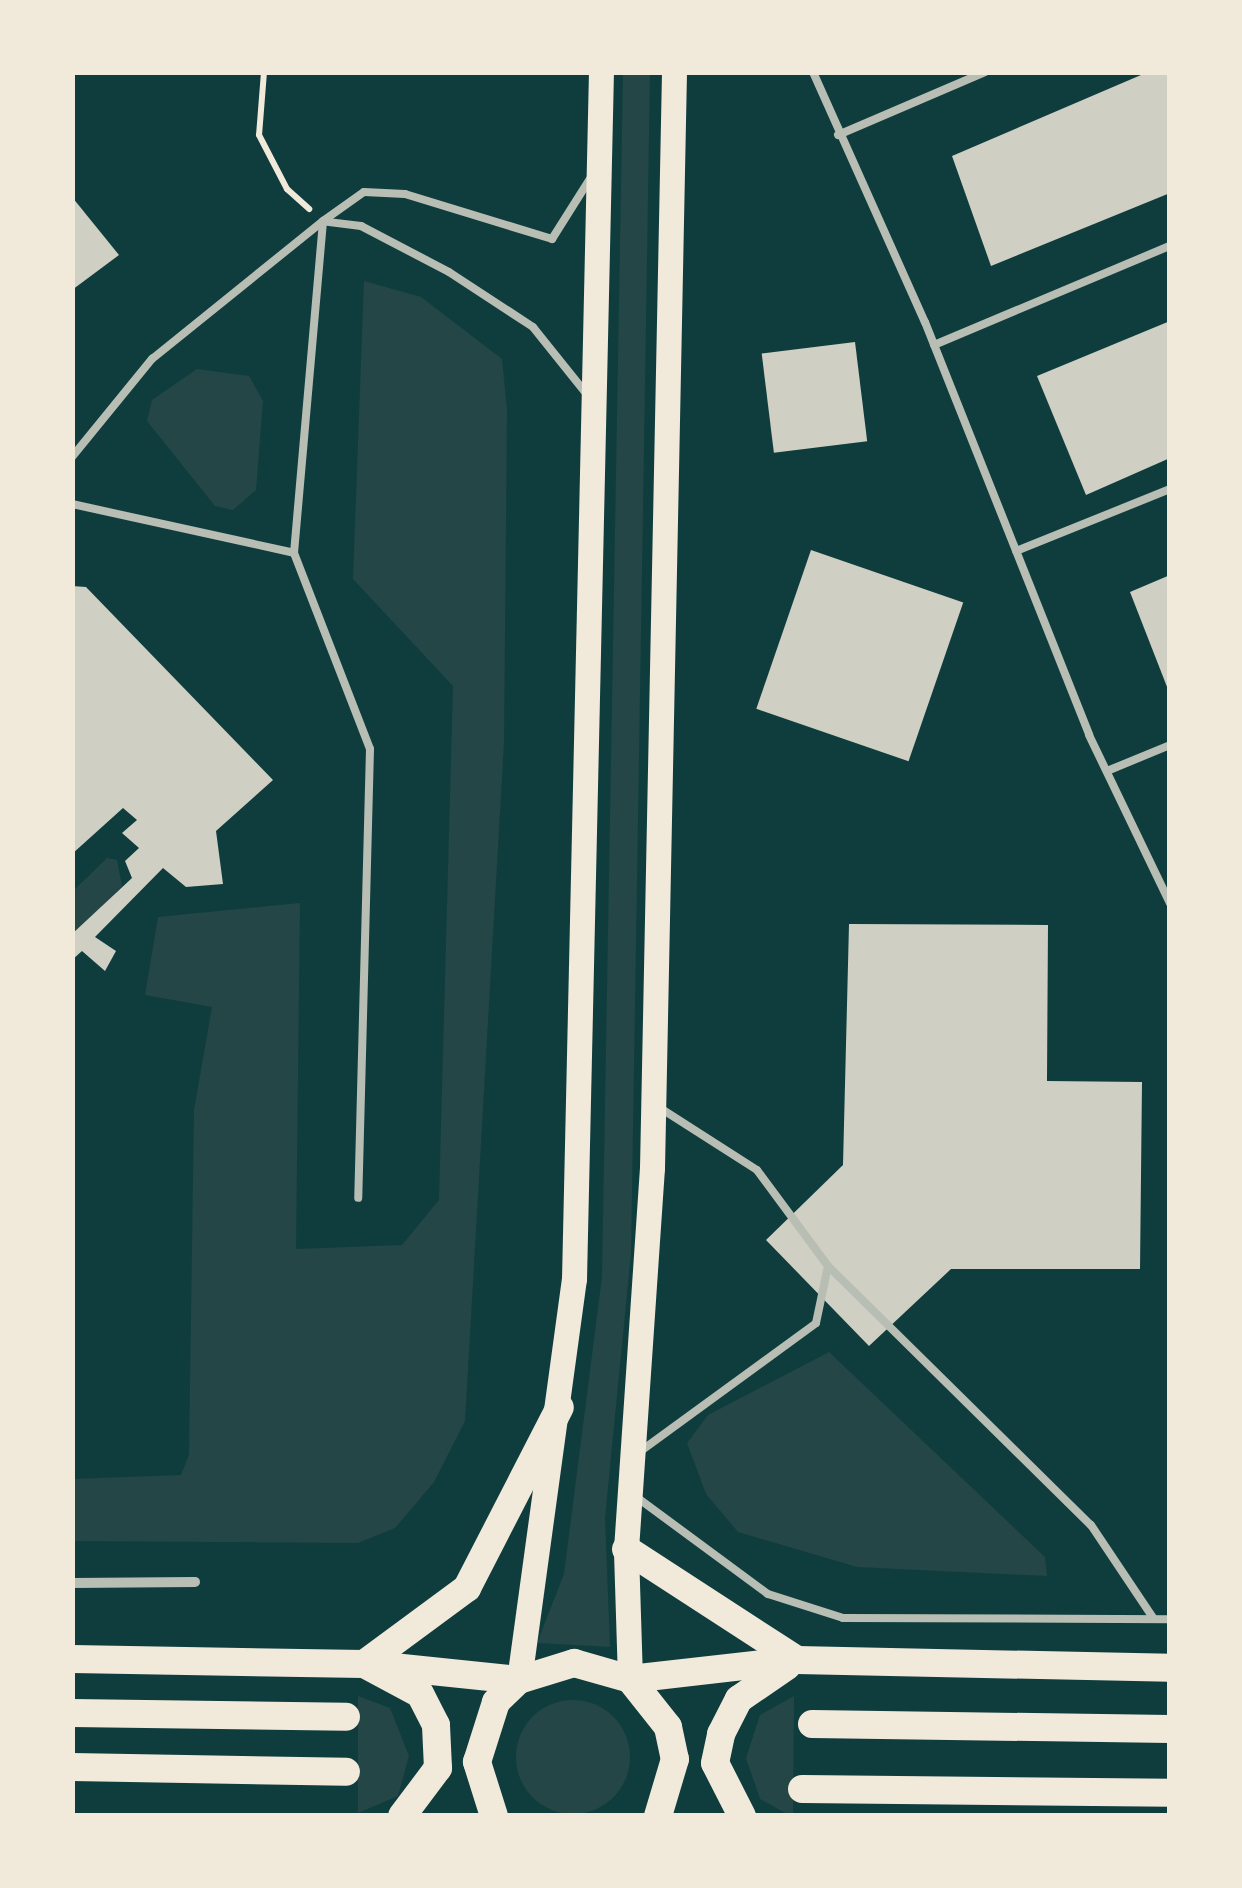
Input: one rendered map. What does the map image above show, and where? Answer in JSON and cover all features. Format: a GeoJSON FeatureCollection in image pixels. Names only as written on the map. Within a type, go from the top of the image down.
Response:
{"type":"FeatureCollection","features":[{"type":"Feature","properties":{"kind":"highway"},"geometry":{"type":"LineString","coordinates":[[364,1664],[467,1588],[560,1407]]}},
{"type":"Feature","properties":{"kind":"highway"},"geometry":{"type":"LineString","coordinates":[[626,1549],[797,1660]]}},
{"type":"Feature","properties":{"kind":"highway"},"geometry":{"type":"LineString","coordinates":[[72,1659],[364,1664],[520,1680],[574,1663],[630,1679],[797,1660],[1170,1668]]}},
{"type":"Feature","properties":{"kind":"highway"},"geometry":{"type":"LineString","coordinates":[[742,1816],[715,1762],[722,1734],[739,1700],[797,1660]]}},
{"type":"Feature","properties":{"kind":"highway"},"geometry":{"type":"LineString","coordinates":[[364,1664],[420,1694],[436,1725],[438,1768],[402,1816]]}},
{"type":"Feature","properties":{"kind":"highway"},"geometry":{"type":"LineString","coordinates":[[630,1679],[668,1727],[674,1758],[658,1816]]}},
{"type":"Feature","properties":{"kind":"highway"},"geometry":{"type":"LineString","coordinates":[[494,1816],[477,1762],[482,1730],[520,1680]]}},
{"type":"Feature","properties":{"kind":"highway"},"geometry":{"type":"LineString","coordinates":[[72,1713],[346,1716]]}},
{"type":"Feature","properties":{"kind":"highway"},"geometry":{"type":"LineString","coordinates":[[812,1724],[1170,1729]]}},
{"type":"Feature","properties":{"kind":"highway"},"geometry":{"type":"LineString","coordinates":[[72,1767],[346,1772]]}},
{"type":"Feature","properties":{"kind":"highway"},"geometry":{"type":"LineString","coordinates":[[802,1789],[1170,1793]]}},
{"type":"Feature","properties":{"kind":"main road"},"geometry":{"type":"LineString","coordinates":[[520,1680],[560,1407],[576,1240],[601,72]]}},
{"type":"Feature","properties":{"kind":"main road"},"geometry":{"type":"LineString","coordinates":[[630,1679],[626,1549],[653,1103],[674,72]]}},
{"type":"Feature","properties":{"kind":"street"},"geometry":{"type":"LineString","coordinates":[[72,1583],[195,1582]]}},
{"type":"Feature","properties":{"kind":"lane"},"geometry":{"type":"LineString","coordinates":[[813,72],[934,344],[1107,772],[1169,902]]}},
{"type":"Feature","properties":{"kind":"lane"},"geometry":{"type":"LineString","coordinates":[[838,134],[985,72]]}},
{"type":"Feature","properties":{"kind":"lane"},"geometry":{"type":"LineString","coordinates":[[72,457],[152,358],[364,192],[405,194],[552,240],[599,162]]}},
{"type":"Feature","properties":{"kind":"lane"},"geometry":{"type":"LineString","coordinates":[[323,221],[396,240],[534,327],[565,357],[594,408]]}},
{"type":"Feature","properties":{"kind":"lane"},"geometry":{"type":"LineString","coordinates":[[323,221],[294,552],[370,749],[358,1198]]}},
{"type":"Feature","properties":{"kind":"lane"},"geometry":{"type":"LineString","coordinates":[[934,344],[1170,246]]}},
{"type":"Feature","properties":{"kind":"lane"},"geometry":{"type":"LineString","coordinates":[[1016,551],[1170,488]]}},
{"type":"Feature","properties":{"kind":"lane"},"geometry":{"type":"LineString","coordinates":[[72,504],[294,552]]}},
{"type":"Feature","properties":{"kind":"lane"},"geometry":{"type":"LineString","coordinates":[[1107,772],[1170,745]]}},
{"type":"Feature","properties":{"kind":"lane"},"geometry":{"type":"LineString","coordinates":[[653,1103],[757,1170],[828,1266],[1091,1524],[1154,1619]]}},
{"type":"Feature","properties":{"kind":"lane"},"geometry":{"type":"LineString","coordinates":[[630,1458],[816,1323],[828,1266]]}},
{"type":"Feature","properties":{"kind":"lane"},"geometry":{"type":"LineString","coordinates":[[629,1491],[768,1594],[844,1618],[1170,1619]]}},
{"type":"Feature","properties":{"kind":"path"},"geometry":{"type":"LineString","coordinates":[[264,72],[258,135],[288,189],[323,221]]}},
{"type":"Feature","properties":{"kind":"shaded area"},"geometry":{"type":"Polygon","coordinates":[[[623,73],[650,73],[631,1253],[605,1518],[610,1647],[537,1643],[564,1574],[602,1277],[623,73]]]}},
{"type":"Feature","properties":{"kind":"shaded area"},"geometry":{"type":"Polygon","coordinates":[[[364,281],[421,297],[502,359],[507,410],[504,743],[465,1421],[434,1482],[395,1528],[358,1543],[73,1541],[73,1479],[181,1475],[189,1455],[194,1110],[212,1007],[145,995],[158,917],[300,903],[296,1249],[402,1245],[439,1200],[453,686],[353,579],[364,281]]]}},
{"type":"Feature","properties":{"kind":"shaded area"},"geometry":{"type":"Polygon","coordinates":[[[197,369],[249,376],[263,401],[256,490],[233,510],[215,506],[147,421],[152,400],[197,369]]]}},
{"type":"Feature","properties":{"kind":"shaded area"},"geometry":{"type":"Polygon","coordinates":[[[107,858],[117,860],[122,886],[73,937],[73,891],[107,858]]]}},
{"type":"Feature","properties":{"kind":"shaded area"},"geometry":{"type":"Polygon","coordinates":[[[829,1352],[1045,1557],[1047,1576],[857,1567],[738,1532],[706,1494],[687,1443],[708,1415],[829,1352]]]}},
{"type":"Feature","properties":{"kind":"shaded area"},"geometry":{"type":"Polygon","coordinates":[[[358,1696],[390,1708],[409,1756],[398,1796],[358,1813],[358,1696]]]}},
{"type":"Feature","properties":{"kind":"shaded area"},"geometry":{"type":"Polygon","coordinates":[[[794,1696],[793,1815],[789,1815],[760,1799],[746,1758],[760,1715],[794,1696]]]}},
{"type":"Feature","properties":{"kind":"shaded area"},"geometry":{"type":"Polygon","coordinates":[[[573,1700],[595,1705],[613,1717],[625,1735],[630,1757],[625,1779],[613,1797],[595,1809],[573,1814],[551,1809],[533,1797],[521,1779],[516,1757],[521,1735],[533,1717],[551,1705],[573,1700]]]}},
{"type":"Feature","properties":{"kind":"building"},"geometry":{"type":"Polygon","coordinates":[[[1148,72],[1170,72],[1170,193],[991,266],[952,156],[1148,72]]]}},
{"type":"Feature","properties":{"kind":"building"},"geometry":{"type":"Polygon","coordinates":[[[72,197],[119,255],[72,290],[72,197]]]}},
{"type":"Feature","properties":{"kind":"building"},"geometry":{"type":"Polygon","coordinates":[[[1170,321],[1170,458],[1086,495],[1037,376],[1170,321]]]}},
{"type":"Feature","properties":{"kind":"building"},"geometry":{"type":"Polygon","coordinates":[[[855,342],[867,441],[774,453],[762,353],[855,342]]]}},
{"type":"Feature","properties":{"kind":"building"},"geometry":{"type":"Polygon","coordinates":[[[811,550],[963,602],[909,761],[756,709],[811,550]]]}},
{"type":"Feature","properties":{"kind":"building"},"geometry":{"type":"Polygon","coordinates":[[[1170,575],[1170,692],[1169,692],[1130,592],[1170,575]]]}},
{"type":"Feature","properties":{"kind":"building"},"geometry":{"type":"Polygon","coordinates":[[[72,586],[86,587],[273,780],[216,831],[223,884],[186,887],[163,868],[95,937],[116,951],[105,971],[82,951],[72,960],[72,934],[132,878],[125,861],[139,848],[122,833],[137,820],[123,808],[72,854],[72,586]]]}},
{"type":"Feature","properties":{"kind":"building"},"geometry":{"type":"Polygon","coordinates":[[[849,924],[1048,925],[1047,1081],[1142,1082],[1140,1269],[951,1269],[869,1346],[766,1240],[843,1165],[849,924]]]}}]}
